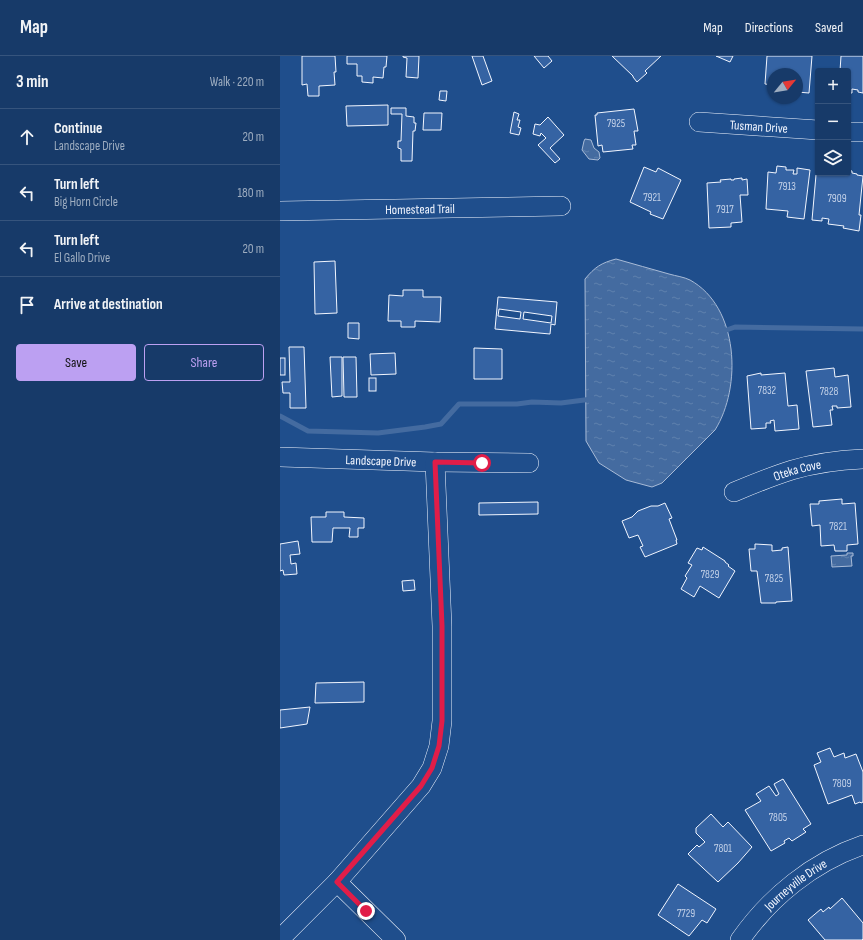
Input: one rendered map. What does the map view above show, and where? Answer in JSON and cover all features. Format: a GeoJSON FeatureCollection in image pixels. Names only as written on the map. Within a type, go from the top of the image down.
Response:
{"type":"FeatureCollection","features":[{"type":"Feature","properties":{"kind":"street","name":"Tusman Drive"},"geometry":{"type":"LineString","coordinates":[[699,122],[815,130]]}},
{"type":"Feature","properties":{"kind":"street"},"geometry":{"type":"LineString","coordinates":[[851,132],[863,132]]}},
{"type":"Feature","properties":{"kind":"street","name":"Homestead Trail"},"geometry":{"type":"LineString","coordinates":[[280,211],[561,206]]}},
{"type":"Feature","properties":{"kind":"street","name":"Landscape Drive"},"geometry":{"type":"LineString","coordinates":[[280,457],[435,462],[529,463]]}},
{"type":"Feature","properties":{"kind":"street","name":"Oteka Cove"},"geometry":{"type":"LineString","coordinates":[[734,492],[792,470],[836,461],[863,459]]}},
{"type":"Feature","properties":{"kind":"street"},"geometry":{"type":"LineString","coordinates":[[280,939],[337,882],[421,786],[432,768],[439,746],[442,721],[442,626],[435,462]]}},
{"type":"Feature","properties":{"kind":"street","name":"Journeyville Drive"},"geometry":{"type":"LineString","coordinates":[[740,940],[752,924],[796,880],[814,868],[863,845]]}},
{"type":"Feature","properties":{"kind":"street"},"geometry":{"type":"LineString","coordinates":[[337,882],[396,940]]}},
{"type":"Feature","properties":{"kind":"water"},"geometry":{"type":"Polygon","coordinates":[[[585,139],[591,140],[594,148],[599,152],[600,158],[598,160],[589,159],[582,150],[585,139]]]}},
{"type":"Feature","properties":{"kind":"water"},"geometry":{"type":"Polygon","coordinates":[[[616,259],[688,279],[706,292],[718,309],[727,328],[731,349],[732,371],[729,392],[724,412],[715,430],[662,483],[652,487],[626,480],[599,463],[586,441],[585,279],[599,266],[616,259]]]}},
{"type":"Feature","properties":{"kind":"water"},"geometry":{"type":"Polygon","coordinates":[[[847,553],[853,553],[853,556],[851,556],[852,566],[832,567],[831,556],[847,555],[847,553]]]}},
{"type":"Feature","properties":{"kind":"building"},"geometry":{"type":"Polygon","coordinates":[[[302,56],[335,56],[335,85],[319,86],[319,96],[308,96],[307,84],[302,85],[302,56]]]}},
{"type":"Feature","properties":{"kind":"building"},"geometry":{"type":"Polygon","coordinates":[[[347,56],[387,56],[383,78],[373,77],[373,83],[362,82],[362,76],[357,76],[357,64],[347,64],[347,56]]]}},
{"type":"Feature","properties":{"kind":"building"},"geometry":{"type":"Polygon","coordinates":[[[403,56],[419,56],[418,78],[406,77],[407,58],[403,56]]]}},
{"type":"Feature","properties":{"kind":"building"},"geometry":{"type":"Polygon","coordinates":[[[472,56],[483,56],[492,81],[482,85],[472,56]]]}},
{"type":"Feature","properties":{"kind":"building"},"geometry":{"type":"Polygon","coordinates":[[[534,56],[548,56],[552,61],[544,68],[534,56]]]}},
{"type":"Feature","properties":{"kind":"building"},"geometry":{"type":"Polygon","coordinates":[[[612,56],[661,56],[645,71],[647,73],[637,82],[633,76],[612,56]]]}},
{"type":"Feature","properties":{"kind":"building"},"geometry":{"type":"Polygon","coordinates":[[[716,56],[733,56],[730,62],[716,56]]]}},
{"type":"Feature","properties":{"kind":"building"},"geometry":{"type":"Polygon","coordinates":[[[767,56],[812,56],[809,93],[803,92],[803,68],[767,68],[767,84],[765,84],[767,56]]]}},
{"type":"Feature","properties":{"kind":"building"},"geometry":{"type":"Polygon","coordinates":[[[841,56],[863,56],[863,93],[852,89],[851,93],[851,68],[840,68],[841,56]]]}},
{"type":"Feature","properties":{"kind":"building"},"geometry":{"type":"Polygon","coordinates":[[[440,91],[447,91],[446,101],[439,100],[440,91]]]}},
{"type":"Feature","properties":{"kind":"building"},"geometry":{"type":"Polygon","coordinates":[[[388,105],[388,125],[347,126],[346,106],[388,105]]]}},
{"type":"Feature","properties":{"kind":"building"},"geometry":{"type":"Polygon","coordinates":[[[391,108],[406,108],[406,116],[414,117],[414,123],[416,123],[415,131],[413,131],[412,161],[401,161],[401,149],[398,148],[398,141],[401,141],[402,114],[391,114],[391,108]]]}},
{"type":"Feature","properties":{"kind":"building"},"geometry":{"type":"Polygon","coordinates":[[[634,109],[638,131],[634,131],[636,145],[632,145],[633,149],[603,152],[602,145],[598,146],[595,115],[597,115],[597,113],[634,109]]]}},
{"type":"Feature","properties":{"kind":"building"},"geometry":{"type":"Polygon","coordinates":[[[514,112],[519,114],[517,120],[520,120],[518,127],[521,128],[519,135],[510,133],[514,112]]]}},
{"type":"Feature","properties":{"kind":"building"},"geometry":{"type":"Polygon","coordinates":[[[424,113],[442,113],[441,130],[423,130],[424,113]]]}},
{"type":"Feature","properties":{"kind":"building"},"geometry":{"type":"Polygon","coordinates":[[[548,117],[564,135],[550,148],[560,159],[555,163],[538,145],[546,138],[541,133],[540,136],[533,134],[535,124],[540,125],[548,117]]]}},
{"type":"Feature","properties":{"kind":"building"},"geometry":{"type":"Polygon","coordinates":[[[777,166],[786,167],[786,170],[794,170],[793,174],[797,174],[797,168],[810,170],[804,219],[787,217],[788,211],[766,209],[768,172],[776,173],[777,166]]]}},
{"type":"Feature","properties":{"kind":"building"},"geometry":{"type":"Polygon","coordinates":[[[644,167],[656,172],[658,168],[681,180],[663,219],[650,214],[651,212],[630,202],[644,167]]]}},
{"type":"Feature","properties":{"kind":"building"},"geometry":{"type":"Polygon","coordinates":[[[851,171],[852,173],[863,176],[859,231],[843,228],[844,226],[828,224],[829,219],[822,218],[822,221],[812,220],[816,176],[851,176],[851,171]]]}},
{"type":"Feature","properties":{"kind":"building"},"geometry":{"type":"Polygon","coordinates":[[[742,178],[742,180],[747,179],[748,195],[740,195],[742,222],[731,223],[731,227],[709,228],[707,183],[742,178]]]}},
{"type":"Feature","properties":{"kind":"building"},"geometry":{"type":"Polygon","coordinates":[[[335,261],[337,313],[315,314],[314,262],[335,261]]]}},
{"type":"Feature","properties":{"kind":"building"},"geometry":{"type":"Polygon","coordinates":[[[403,290],[423,290],[423,297],[441,297],[440,322],[415,321],[415,327],[401,327],[401,321],[388,321],[389,295],[403,296],[403,290]]]}},
{"type":"Feature","properties":{"kind":"building"},"geometry":{"type":"Polygon","coordinates":[[[498,297],[557,302],[555,325],[551,324],[550,334],[495,329],[498,297]],[[499,309],[498,316],[520,319],[521,312],[499,309]],[[524,312],[523,319],[551,323],[552,316],[524,312]]]}},
{"type":"Feature","properties":{"kind":"building"},"geometry":{"type":"Polygon","coordinates":[[[348,323],[359,323],[359,339],[348,338],[348,323]]]}},
{"type":"Feature","properties":{"kind":"building"},"geometry":{"type":"Polygon","coordinates":[[[289,347],[304,347],[306,408],[290,408],[290,393],[283,393],[282,382],[290,382],[289,347]]]}},
{"type":"Feature","properties":{"kind":"building"},"geometry":{"type":"Polygon","coordinates":[[[474,348],[502,349],[502,379],[474,379],[474,348]]]}},
{"type":"Feature","properties":{"kind":"building"},"geometry":{"type":"Polygon","coordinates":[[[395,353],[396,374],[371,375],[370,354],[395,353]]]}},
{"type":"Feature","properties":{"kind":"building"},"geometry":{"type":"Polygon","coordinates":[[[330,357],[342,357],[342,396],[332,397],[330,357]]]}},
{"type":"Feature","properties":{"kind":"building"},"geometry":{"type":"Polygon","coordinates":[[[343,357],[356,357],[357,397],[344,397],[343,357]]]}},
{"type":"Feature","properties":{"kind":"building"},"geometry":{"type":"Polygon","coordinates":[[[280,358],[285,358],[285,375],[280,375],[280,358]]]}},
{"type":"Feature","properties":{"kind":"building"},"geometry":{"type":"Polygon","coordinates":[[[834,368],[835,377],[848,375],[851,407],[837,408],[837,406],[832,406],[833,410],[830,410],[832,425],[813,427],[806,371],[834,368]]]}},
{"type":"Feature","properties":{"kind":"building"},"geometry":{"type":"Polygon","coordinates":[[[761,373],[761,375],[785,373],[788,406],[797,405],[799,429],[775,431],[774,420],[770,421],[771,423],[766,423],[766,428],[751,429],[747,376],[761,373]]]}},
{"type":"Feature","properties":{"kind":"building"},"geometry":{"type":"Polygon","coordinates":[[[369,378],[376,378],[376,391],[369,391],[369,378]]]}},
{"type":"Feature","properties":{"kind":"building"},"geometry":{"type":"Polygon","coordinates":[[[842,499],[842,504],[855,503],[858,544],[847,545],[847,551],[835,551],[834,545],[821,546],[820,525],[812,526],[810,504],[819,504],[819,501],[842,499]]]}},
{"type":"Feature","properties":{"kind":"building"},"geometry":{"type":"Polygon","coordinates":[[[538,502],[538,514],[479,515],[479,503],[538,502]]]}},
{"type":"Feature","properties":{"kind":"building"},"geometry":{"type":"Polygon","coordinates":[[[665,503],[672,518],[669,519],[677,540],[677,544],[645,557],[640,547],[643,546],[638,535],[629,538],[622,521],[632,517],[638,511],[665,503]]]}},
{"type":"Feature","properties":{"kind":"building"},"geometry":{"type":"Polygon","coordinates":[[[326,512],[344,512],[344,517],[364,518],[364,528],[358,528],[358,537],[349,537],[350,528],[333,528],[332,542],[312,542],[311,517],[326,517],[326,512]]]}},
{"type":"Feature","properties":{"kind":"building"},"geometry":{"type":"Polygon","coordinates":[[[298,541],[300,554],[290,555],[291,564],[296,563],[297,574],[284,575],[283,570],[280,571],[280,544],[298,541]]]}},
{"type":"Feature","properties":{"kind":"building"},"geometry":{"type":"Polygon","coordinates":[[[755,544],[772,545],[772,551],[782,550],[782,548],[788,547],[792,601],[761,603],[757,571],[751,571],[749,549],[755,549],[755,544]]]}},
{"type":"Feature","properties":{"kind":"building"},"geometry":{"type":"Polygon","coordinates":[[[703,547],[725,561],[729,565],[728,566],[735,571],[719,598],[700,586],[694,597],[681,589],[687,578],[685,576],[692,565],[688,563],[697,548],[702,550],[703,547]]]}},
{"type":"Feature","properties":{"kind":"building"},"geometry":{"type":"Polygon","coordinates":[[[414,580],[415,590],[403,591],[402,581],[414,580]]]}},
{"type":"Feature","properties":{"kind":"building"},"geometry":{"type":"Polygon","coordinates":[[[364,682],[364,702],[315,703],[316,683],[364,682]]]}},
{"type":"Feature","properties":{"kind":"building"},"geometry":{"type":"Polygon","coordinates":[[[310,707],[307,724],[280,728],[280,710],[310,707]]]}},
{"type":"Feature","properties":{"kind":"building"},"geometry":{"type":"Polygon","coordinates":[[[830,748],[834,757],[844,753],[845,758],[856,754],[863,772],[863,802],[855,804],[852,795],[828,804],[814,765],[821,762],[817,753],[830,748]]]}},
{"type":"Feature","properties":{"kind":"building"},"geometry":{"type":"Polygon","coordinates":[[[783,779],[811,824],[803,829],[806,832],[792,841],[789,838],[784,841],[785,843],[771,851],[745,810],[761,801],[756,794],[769,786],[776,796],[779,794],[774,784],[783,779]]]}},
{"type":"Feature","properties":{"kind":"building"},"geometry":{"type":"Polygon","coordinates":[[[711,814],[723,827],[728,822],[752,847],[718,882],[688,854],[697,845],[699,847],[705,842],[696,833],[696,828],[711,814]]]}},
{"type":"Feature","properties":{"kind":"building"},"geometry":{"type":"Polygon","coordinates":[[[678,884],[716,909],[707,923],[702,920],[689,936],[658,915],[678,884]]]}},
{"type":"Feature","properties":{"kind":"building"},"geometry":{"type":"Polygon","coordinates":[[[842,898],[863,923],[862,940],[825,940],[808,920],[821,909],[823,912],[829,907],[830,909],[842,898]]]}},
{"type":"Feature","properties":{"kind":"waterway"},"geometry":{"type":"LineString","coordinates":[[721,332],[735,327],[863,329]]}},
{"type":"Feature","properties":{"kind":"waterway"},"geometry":{"type":"LineString","coordinates":[[280,416],[308,431],[378,433],[441,424],[459,404],[517,404],[532,402],[561,403],[592,399]]}},
{"type":"Feature","properties":{"kind":"route"},"geometry":{"type":"LineString","coordinates":[[366,911],[337,882],[421,786],[432,768],[439,746],[442,721],[442,626],[435,462],[482,463]]}}]}
